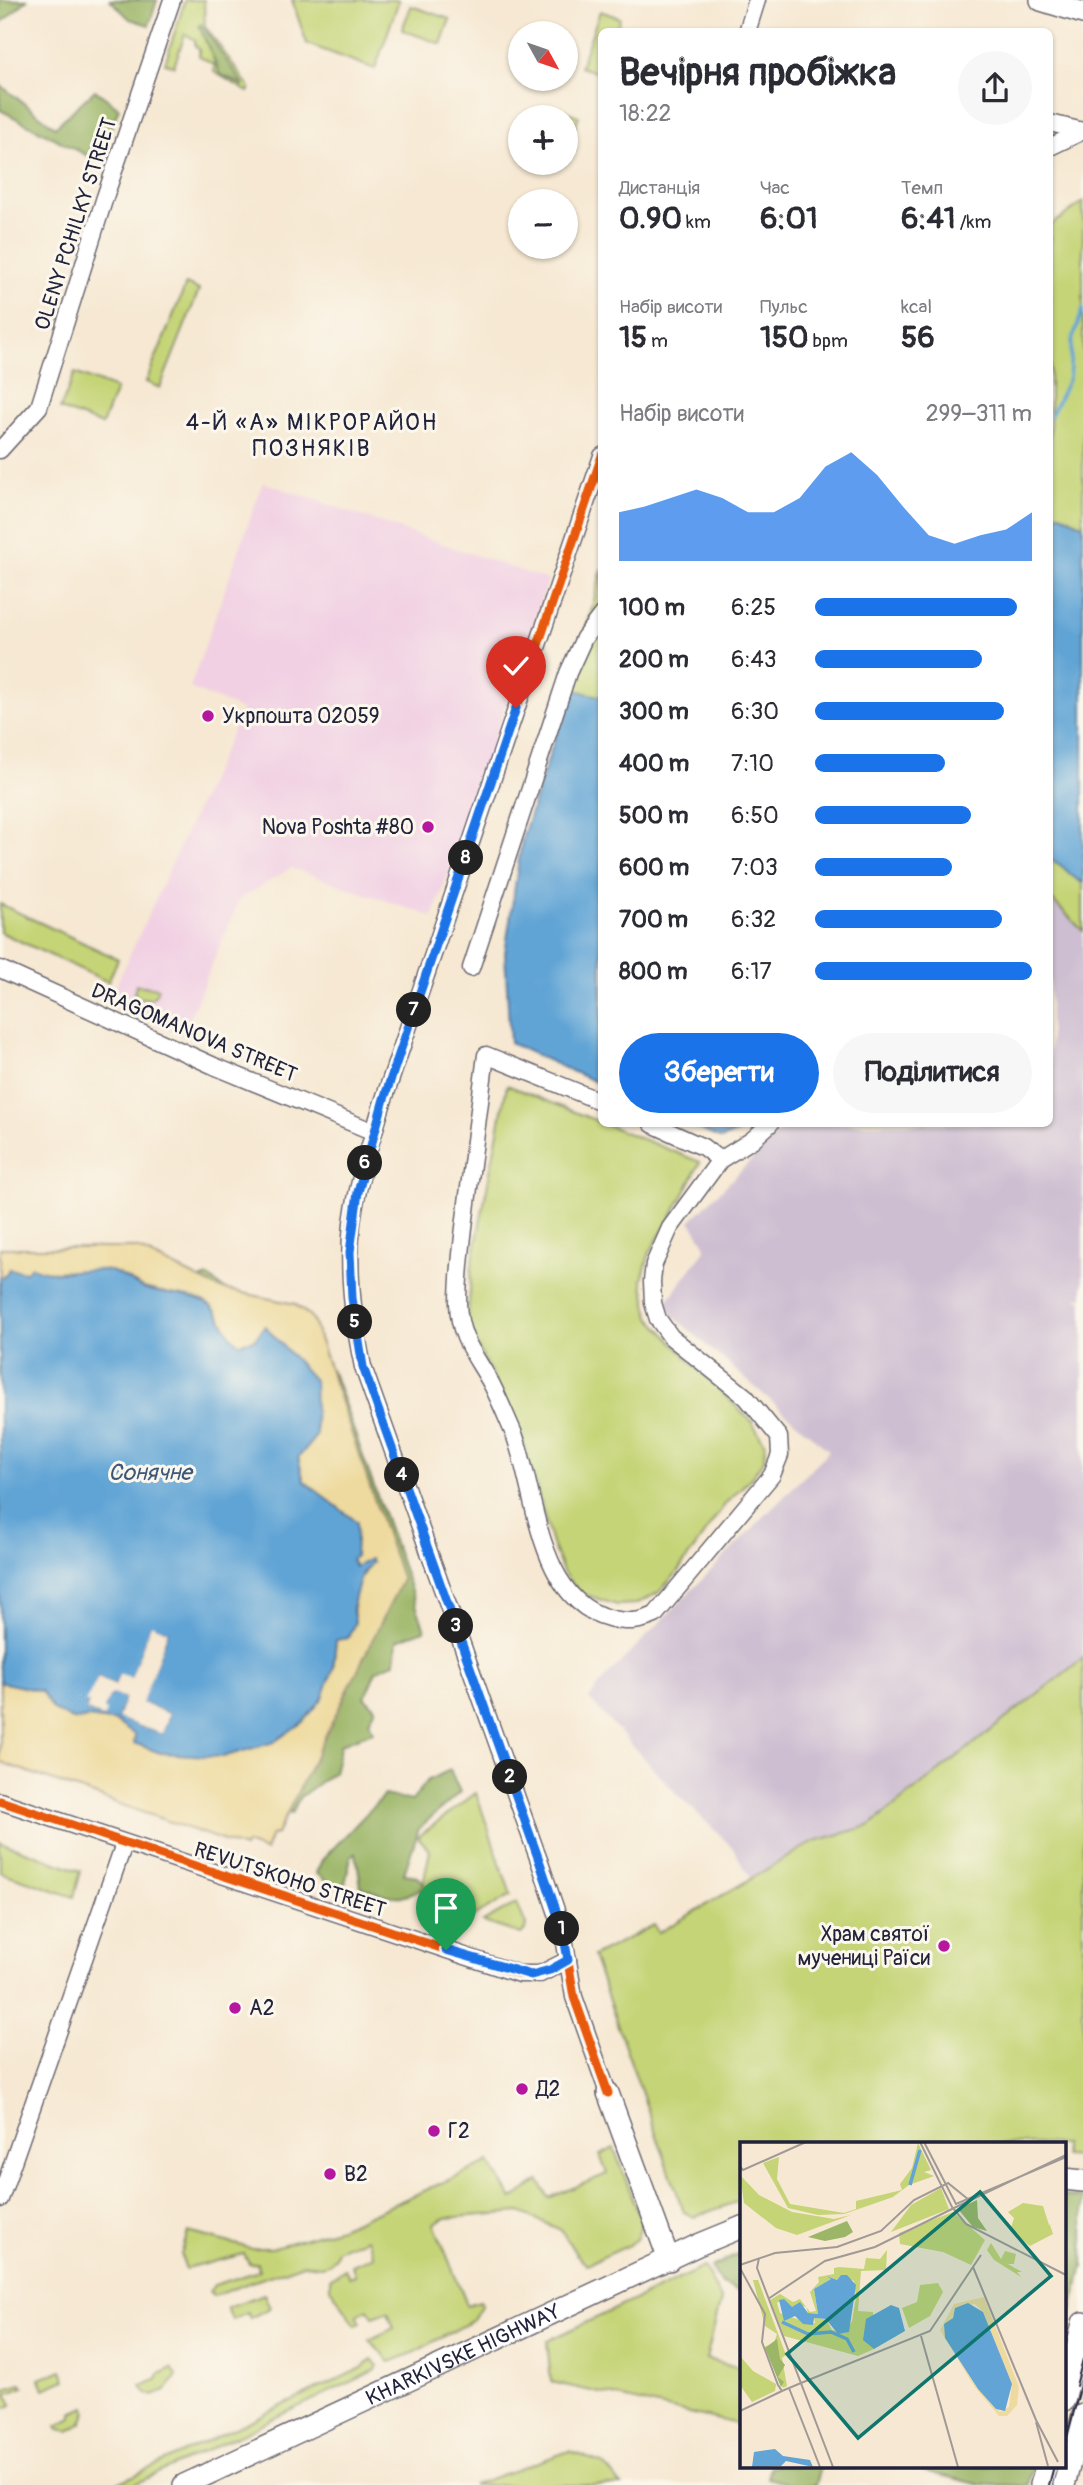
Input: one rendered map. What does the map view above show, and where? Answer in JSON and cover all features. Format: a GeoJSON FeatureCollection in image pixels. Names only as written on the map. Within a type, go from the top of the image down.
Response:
{"type":"FeatureCollection","features":[{"type":"Feature","properties":{"kind":"main road"},"geometry":{"type":"LineString","coordinates":[[1041,0],[1083,13]]}},
{"type":"Feature","properties":{"kind":"main road"},"geometry":{"type":"LineString","coordinates":[[608,2092],[669,2260]]}},
{"type":"Feature","properties":{"kind":"main road","name":"KHARKIVSKE HIGHWAY"},"geometry":{"type":"LineString","coordinates":[[184,2485],[740,2228]]}},
{"type":"Feature","properties":{"kind":"main road"},"geometry":{"type":"LineString","coordinates":[[1066,2392],[1083,2323]]}},
{"type":"Feature","properties":{"kind":"main road"},"geometry":{"type":"LineString","coordinates":[[1064,2485],[1083,2415]]}},
{"type":"Feature","properties":{"kind":"main road"},"geometry":{"type":"LineString","coordinates":[[1041,2485],[1045,2468]]}},
{"type":"Feature","properties":{"kind":"street","name":"OLENY PCHILKY STREET"},"geometry":{"type":"LineString","coordinates":[[0,450],[39,407],[105,197],[173,0]]}},
{"type":"Feature","properties":{"kind":"street"},"geometry":{"type":"LineString","coordinates":[[751,28],[757,0]]}},
{"type":"Feature","properties":{"kind":"street"},"geometry":{"type":"LineString","coordinates":[[1053,124],[1083,131]]}},
{"type":"Feature","properties":{"kind":"street"},"geometry":{"type":"LineString","coordinates":[[1053,146],[1083,131]]}},
{"type":"Feature","properties":{"kind":"street"},"geometry":{"type":"LineString","coordinates":[[598,468],[374,1132],[358,1192],[350,1252],[352,1298],[360,1355],[563,1931],[574,1997],[608,2092]]}},
{"type":"Feature","properties":{"kind":"street"},"geometry":{"type":"LineString","coordinates":[[471,968],[568,673],[584,638],[598,619]]}},
{"type":"Feature","properties":{"kind":"street","name":"DRAGOMANOVA STREET"},"geometry":{"type":"LineString","coordinates":[[0,969],[214,1066],[374,1132]]}},
{"type":"Feature","properties":{"kind":"street"},"geometry":{"type":"LineString","coordinates":[[598,1100],[486,1055],[462,1248],[458,1303],[460,1330],[492,1385],[514,1434],[538,1529],[553,1567],[565,1588],[586,1608],[601,1616],[624,1622],[641,1621],[655,1615],[772,1475],[780,1455],[779,1437],[746,1397],[671,1337],[658,1319],[653,1303],[652,1281],[654,1264],[670,1228],[720,1160],[752,1140],[767,1127]]}},
{"type":"Feature","properties":{"kind":"street"},"geometry":{"type":"LineString","coordinates":[[659,1127],[703,1147],[720,1160]]}},
{"type":"Feature","properties":{"kind":"street","name":"REVUTSKOHO STREET"},"geometry":{"type":"LineString","coordinates":[[0,1801],[519,1973],[540,1974],[568,1960]]}},
{"type":"Feature","properties":{"kind":"street"},"geometry":{"type":"LineString","coordinates":[[0,2199],[124,1844]]}},
{"type":"Feature","properties":{"kind":"shaded area"},"geometry":{"type":"Polygon","coordinates":[[[263,482],[548,580],[433,917],[291,868],[239,900],[182,1036],[108,1003],[242,710],[190,688],[263,482]]]}},
{"type":"Feature","properties":{"kind":"shaded area"},"geometry":{"type":"Polygon","coordinates":[[[1053,901],[1083,931],[1083,1297],[1077,1297],[1083,1302],[1083,1658],[869,1826],[815,1841],[751,1879],[733,1848],[677,1794],[589,1699],[606,1677],[829,1451],[673,1316],[667,1301],[705,1250],[704,1242],[690,1221],[785,1127],[1053,1127],[1053,901]]]}},
{"type":"Feature","properties":{"kind":"green space"},"geometry":{"type":"Polygon","coordinates":[[[0,0],[27,0],[0,24],[0,0]]]}},
{"type":"Feature","properties":{"kind":"green space"},"geometry":{"type":"Polygon","coordinates":[[[110,0],[157,0],[149,25],[130,19],[110,0]]]}},
{"type":"Feature","properties":{"kind":"green space"},"geometry":{"type":"Polygon","coordinates":[[[185,0],[204,0],[205,26],[250,88],[248,92],[214,72],[214,65],[199,56],[195,40],[185,34],[174,66],[165,63],[185,0]]]}},
{"type":"Feature","properties":{"kind":"green space"},"geometry":{"type":"Polygon","coordinates":[[[292,0],[399,0],[375,69],[307,44],[292,0]]]}},
{"type":"Feature","properties":{"kind":"green space"},"geometry":{"type":"Polygon","coordinates":[[[411,6],[450,19],[441,44],[402,30],[411,6]]]}},
{"type":"Feature","properties":{"kind":"green space"},"geometry":{"type":"Polygon","coordinates":[[[600,11],[620,18],[617,28],[598,28],[598,73],[580,67],[600,11]]]}},
{"type":"Feature","properties":{"kind":"green space"},"geometry":{"type":"Polygon","coordinates":[[[201,24],[244,86],[220,74],[199,26],[201,24]]]}},
{"type":"Feature","properties":{"kind":"green space"},"geometry":{"type":"Polygon","coordinates":[[[0,85],[55,127],[95,90],[119,108],[98,161],[0,110],[0,85]]]}},
{"type":"Feature","properties":{"kind":"green space"},"geometry":{"type":"Polygon","coordinates":[[[1083,202],[1083,525],[1061,514],[1053,514],[1053,224],[1083,202]]]}},
{"type":"Feature","properties":{"kind":"green space"},"geometry":{"type":"Polygon","coordinates":[[[186,284],[199,290],[160,388],[146,382],[186,284]]]}},
{"type":"Feature","properties":{"kind":"green space"},"geometry":{"type":"Polygon","coordinates":[[[75,373],[116,389],[102,425],[60,409],[75,373]]]}},
{"type":"Feature","properties":{"kind":"green space"},"geometry":{"type":"Polygon","coordinates":[[[598,584],[598,696],[571,689],[598,584]]]}},
{"type":"Feature","properties":{"kind":"green space"},"geometry":{"type":"Polygon","coordinates":[[[1053,861],[1083,883],[1083,931],[1053,901],[1053,861]]]}},
{"type":"Feature","properties":{"kind":"green space"},"geometry":{"type":"Polygon","coordinates":[[[0,904],[118,959],[108,982],[0,932],[0,904]]]}},
{"type":"Feature","properties":{"kind":"green space"},"geometry":{"type":"Polygon","coordinates":[[[136,985],[158,988],[151,999],[140,998],[134,994],[136,985]]]}},
{"type":"Feature","properties":{"kind":"green space"},"geometry":{"type":"Polygon","coordinates":[[[507,1085],[598,1121],[598,1127],[612,1127],[700,1162],[650,1252],[642,1280],[650,1317],[752,1422],[765,1444],[764,1460],[751,1478],[726,1503],[676,1574],[658,1593],[636,1604],[617,1605],[580,1593],[564,1574],[552,1544],[521,1433],[467,1326],[472,1265],[507,1085]]]}},
{"type":"Feature","properties":{"kind":"green space"},"geometry":{"type":"Polygon","coordinates":[[[208,1277],[236,1297],[303,1319],[335,1378],[425,1630],[397,1640],[395,1662],[376,1671],[365,1697],[376,1709],[369,1721],[373,1732],[341,1744],[334,1772],[300,1797],[291,1814],[234,1789],[128,1289],[192,1282],[208,1277]]]}},
{"type":"Feature","properties":{"kind":"green space"},"geometry":{"type":"Polygon","coordinates":[[[1083,1658],[1083,2157],[1066,2156],[1066,2142],[740,2142],[740,2201],[694,2217],[684,2212],[593,1956],[654,1925],[658,1933],[815,1841],[869,1826],[1083,1658]]]}},
{"type":"Feature","properties":{"kind":"green space"},"geometry":{"type":"Polygon","coordinates":[[[450,1770],[460,1792],[419,1828],[404,1874],[418,1876],[425,1885],[418,1891],[394,1896],[361,1887],[356,1853],[351,1856],[345,1884],[334,1887],[316,1873],[322,1860],[384,1795],[412,1801],[428,1780],[450,1770]]]}},
{"type":"Feature","properties":{"kind":"green space"},"geometry":{"type":"Polygon","coordinates":[[[476,1793],[511,1895],[470,1919],[445,1911],[420,1898],[430,1851],[418,1837],[476,1793]]]}},
{"type":"Feature","properties":{"kind":"green space"},"geometry":{"type":"Polygon","coordinates":[[[0,1842],[81,1871],[74,1897],[0,1872],[0,1842]]]}},
{"type":"Feature","properties":{"kind":"green space"},"geometry":{"type":"Polygon","coordinates":[[[517,1903],[526,1925],[521,1934],[483,1922],[517,1903]]]}},
{"type":"Feature","properties":{"kind":"green space"},"geometry":{"type":"Polygon","coordinates":[[[614,2148],[642,2223],[637,2238],[630,2245],[587,2264],[576,2254],[561,2230],[520,2212],[445,2218],[434,2224],[467,2305],[480,2301],[482,2304],[472,2321],[413,2353],[390,2362],[369,2340],[394,2328],[388,2312],[373,2317],[368,2309],[357,2315],[361,2323],[356,2325],[330,2288],[330,2279],[345,2269],[349,2277],[355,2275],[352,2265],[374,2256],[367,2238],[337,2250],[329,2264],[303,2264],[213,2296],[210,2291],[214,2285],[259,2271],[257,2263],[249,2264],[244,2254],[186,2269],[181,2255],[188,2232],[250,2248],[271,2248],[340,2228],[489,2162],[512,2199],[539,2181],[549,2198],[607,2174],[600,2155],[614,2148]]]}},
{"type":"Feature","properties":{"kind":"green space"},"geometry":{"type":"Polygon","coordinates":[[[1066,2196],[1083,2198],[1083,2265],[1066,2336],[1066,2196]]]}},
{"type":"Feature","properties":{"kind":"green space"},"geometry":{"type":"Polygon","coordinates":[[[740,2254],[740,2292],[722,2284],[711,2267],[740,2254]]]}},
{"type":"Feature","properties":{"kind":"green space"},"geometry":{"type":"Polygon","coordinates":[[[704,2267],[721,2299],[706,2359],[740,2368],[740,2425],[551,2382],[547,2341],[704,2267]]]}},
{"type":"Feature","properties":{"kind":"green space"},"geometry":{"type":"Polygon","coordinates":[[[264,2294],[270,2308],[250,2318],[247,2313],[232,2320],[227,2307],[264,2294]]]}},
{"type":"Feature","properties":{"kind":"green space"},"geometry":{"type":"Polygon","coordinates":[[[372,2359],[378,2366],[376,2370],[133,2485],[114,2485],[362,2368],[372,2359]]]}},
{"type":"Feature","properties":{"kind":"green space"},"geometry":{"type":"Polygon","coordinates":[[[172,2368],[177,2376],[166,2390],[153,2396],[145,2392],[141,2386],[157,2380],[159,2374],[172,2368]]]}},
{"type":"Feature","properties":{"kind":"green space"},"geometry":{"type":"Polygon","coordinates":[[[62,2370],[66,2380],[44,2389],[40,2379],[62,2370]]]}},
{"type":"Feature","properties":{"kind":"green space"},"geometry":{"type":"Polygon","coordinates":[[[21,2384],[24,2387],[7,2394],[12,2405],[0,2410],[0,2391],[21,2384]]]}},
{"type":"Feature","properties":{"kind":"green space"},"geometry":{"type":"Polygon","coordinates":[[[85,2407],[87,2412],[82,2423],[69,2431],[59,2429],[57,2426],[72,2418],[72,2413],[85,2407]]]}},
{"type":"Feature","properties":{"kind":"green space"},"geometry":{"type":"Polygon","coordinates":[[[569,2451],[602,2463],[622,2485],[472,2485],[569,2451]]]}},
{"type":"Feature","properties":{"kind":"green space"},"geometry":{"type":"Polygon","coordinates":[[[770,2468],[820,2468],[816,2485],[796,2485],[767,2478],[770,2468]]]}},
{"type":"Feature","properties":{"kind":"green space"},"geometry":{"type":"Polygon","coordinates":[[[912,2468],[1033,2468],[1029,2485],[981,2485],[912,2468]]]}},
{"type":"Feature","properties":{"kind":"sand"},"geometry":{"type":"Polygon","coordinates":[[[0,1248],[136,1248],[218,1288],[295,1304],[312,1318],[402,1580],[277,1834],[271,1835],[265,1851],[246,1844],[244,1848],[0,1762],[0,1682],[41,1691],[53,1710],[73,1720],[90,1718],[116,1722],[135,1735],[135,1743],[333,1670],[336,1640],[355,1622],[356,1590],[362,1575],[372,1562],[369,1560],[356,1568],[351,1560],[357,1522],[304,1482],[298,1457],[316,1436],[264,1327],[255,1340],[239,1343],[230,1337],[215,1310],[203,1301],[144,1288],[112,1271],[15,1272],[0,1278],[0,1248]]]}},
{"type":"Feature","properties":{"kind":"water"},"geometry":{"type":"Polygon","coordinates":[[[1053,514],[1061,514],[1083,525],[1083,883],[1053,861],[1053,514]]]}},
{"type":"Feature","properties":{"kind":"water"},"geometry":{"type":"Polygon","coordinates":[[[571,689],[598,696],[598,1083],[510,1043],[505,953],[522,839],[571,689]]]}},
{"type":"Feature","properties":{"kind":"water"},"geometry":{"type":"Polygon","coordinates":[[[694,1127],[751,1127],[721,1139],[694,1127]]]}},
{"type":"Feature","properties":{"kind":"water","name":"Сонячне"},"geometry":{"type":"Polygon","coordinates":[[[31,1266],[49,1272],[109,1271],[152,1291],[198,1300],[214,1309],[239,1343],[254,1340],[265,1326],[314,1380],[316,1436],[298,1458],[304,1481],[357,1522],[355,1556],[351,1560],[355,1567],[370,1559],[372,1562],[362,1573],[352,1607],[355,1622],[348,1638],[336,1640],[333,1669],[323,1698],[304,1721],[274,1742],[223,1757],[160,1753],[134,1743],[135,1735],[116,1722],[90,1718],[73,1720],[53,1710],[41,1691],[0,1682],[0,1278],[5,1276],[9,1269],[26,1272],[31,1266]],[[151,1625],[131,1679],[119,1675],[115,1685],[98,1677],[86,1710],[103,1718],[109,1697],[114,1693],[125,1698],[118,1718],[162,1734],[169,1714],[141,1703],[168,1631],[151,1625]]]}},
{"type":"Feature","properties":{"kind":"pier"},"geometry":{"type":"Polygon","coordinates":[[[151,1624],[168,1631],[142,1703],[169,1714],[162,1734],[118,1718],[125,1698],[114,1694],[110,1695],[104,1709],[107,1711],[104,1718],[86,1710],[89,1703],[86,1702],[98,1677],[115,1685],[119,1674],[131,1678],[151,1624]],[[153,1629],[134,1681],[121,1679],[116,1689],[99,1682],[91,1700],[91,1708],[102,1713],[100,1709],[107,1693],[114,1690],[128,1696],[122,1716],[160,1730],[165,1716],[138,1704],[164,1633],[153,1629]]]}},
{"type":"Feature","properties":{"kind":"waterway"},"geometry":{"type":"LineString","coordinates":[[1053,411],[1069,378],[1072,341],[1083,309]]}},
{"type":"Feature","properties":{"kind":"tram line"},"geometry":{"type":"LineString","coordinates":[[1076,2386],[1083,2359]]}},
{"type":"Feature","properties":{"kind":"tram line"},"geometry":{"type":"LineString","coordinates":[[1066,2441],[1083,2377]]}},
{"type":"Feature","properties":{"kind":"tram line"},"geometry":{"type":"LineString","coordinates":[[1049,2485],[1053,2468]]}},
{"type":"Feature","properties":{"kind":"cycle path"},"geometry":{"type":"LineString","coordinates":[[598,468],[381,1108],[357,1194],[350,1259],[356,1331],[363,1367],[563,1931],[574,1997],[608,2093]]}},
{"type":"Feature","properties":{"kind":"cycle path"},"geometry":{"type":"LineString","coordinates":[[0,1801],[519,1974],[540,1974],[568,1960]]}},
{"type":"Feature","properties":{"kind":"place","name":"Укрпошта 02059"},"geometry":{"type":"Point","coordinates":[208,716]}},
{"type":"Feature","properties":{"kind":"place","name":"Nova Poshta #80"},"geometry":{"type":"Point","coordinates":[428,827]}},
{"type":"Feature","properties":{"kind":"place","name":"Храм святої мучениці Раїси"},"geometry":{"type":"Point","coordinates":[944,1946]}},
{"type":"Feature","properties":{"kind":"place","name":"А2"},"geometry":{"type":"Point","coordinates":[235,2008]}},
{"type":"Feature","properties":{"kind":"place","name":"Д2"},"geometry":{"type":"Point","coordinates":[522,2089]}},
{"type":"Feature","properties":{"kind":"place","name":"Г2"},"geometry":{"type":"Point","coordinates":[434,2131]}},
{"type":"Feature","properties":{"kind":"place","name":"В2"},"geometry":{"type":"Point","coordinates":[330,2174]}},
{"type":"Feature","properties":{"kind":"district","name":"4-Й «А» МІКРОРАЙОН ПОЗНЯКІВ"},"geometry":{"type":"Point","coordinates":[312,435]}},
{"type":"Feature","properties":{"kind":"route"},"geometry":{"type":"LineString","coordinates":[[446,1950],[531,1975],[550,1970],[568,1960],[563,1931],[540,1863],[363,1367],[352,1298],[350,1252],[358,1192],[381,1108],[516,708]]}}]}
